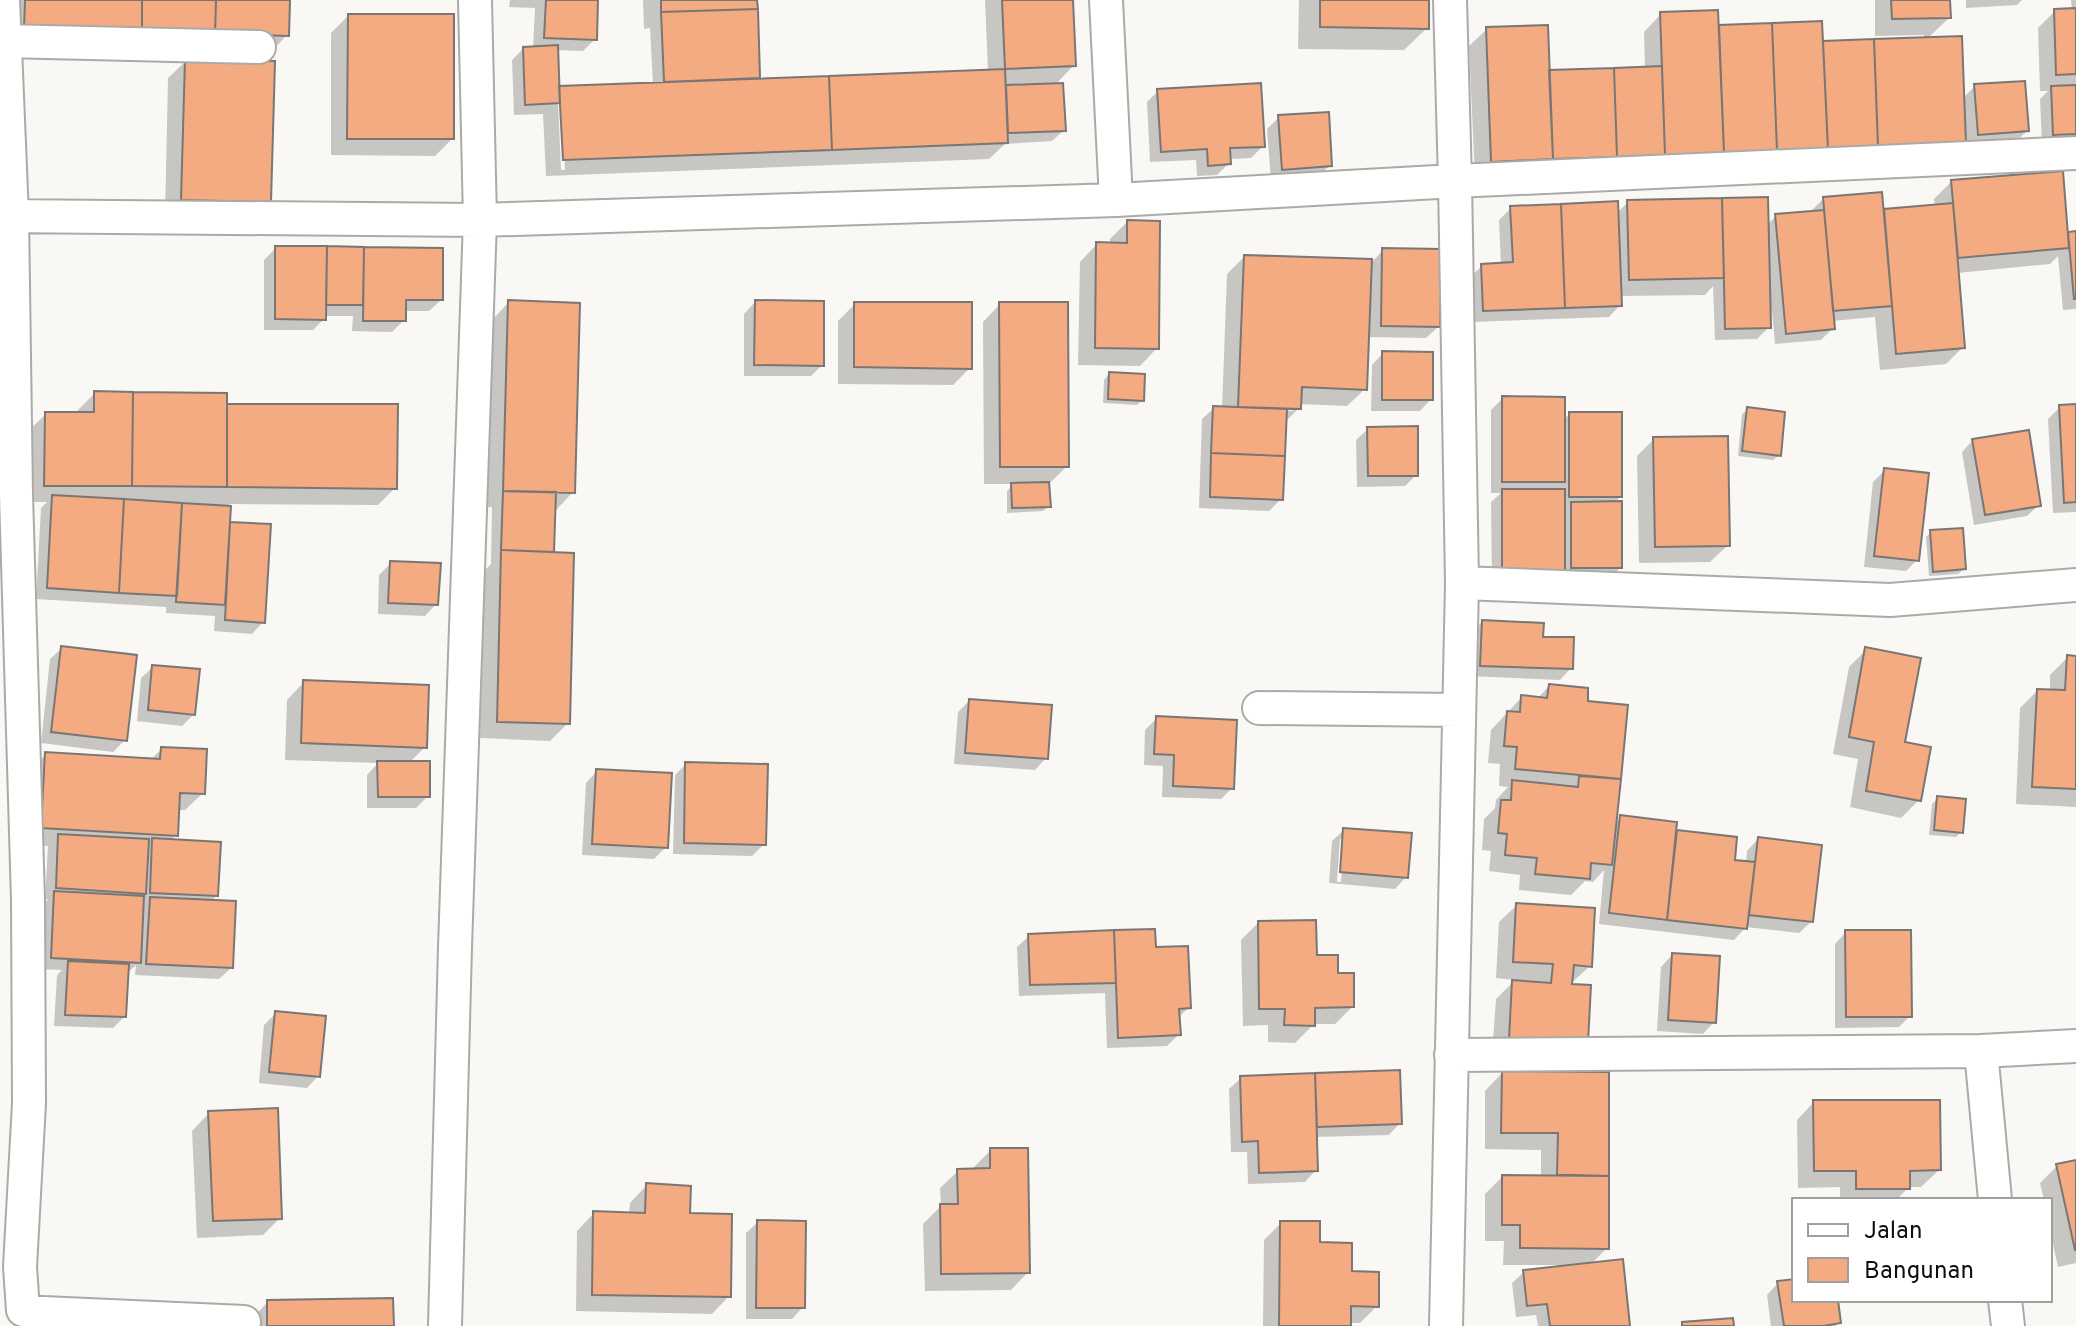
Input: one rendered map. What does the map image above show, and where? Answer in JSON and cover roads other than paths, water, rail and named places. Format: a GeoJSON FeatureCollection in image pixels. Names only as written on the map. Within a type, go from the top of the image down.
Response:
{"type":"FeatureCollection","features":[{"type":"Feature","properties":{"kind":"street"},"geometry":{"type":"LineString","coordinates":[[3,0],[12,743],[28,900],[29,1103],[20,1267],[23,1318],[43,1313],[244,1322]]}},
{"type":"Feature","properties":{"kind":"street"},"geometry":{"type":"LineString","coordinates":[[445,1326],[480,220],[475,0]]}},
{"type":"Feature","properties":{"kind":"street"},"geometry":{"type":"LineString","coordinates":[[1106,0],[1116,200]]}},
{"type":"Feature","properties":{"kind":"street"},"geometry":{"type":"LineString","coordinates":[[1446,1326],[1462,583],[1450,0]]}},
{"type":"Feature","properties":{"kind":"street"},"geometry":{"type":"LineString","coordinates":[[5,41],[259,47]]}},
{"type":"Feature","properties":{"kind":"street"},"geometry":{"type":"LineString","coordinates":[[6,216],[480,220],[1116,200],[1455,181],[2076,153]]}},
{"type":"Feature","properties":{"kind":"street"},"geometry":{"type":"LineString","coordinates":[[1462,583],[1890,600],[2076,585]]}},
{"type":"Feature","properties":{"kind":"street"},"geometry":{"type":"LineString","coordinates":[[1259,708],[1459,710]]}},
{"type":"Feature","properties":{"kind":"street"},"geometry":{"type":"LineString","coordinates":[[1451,1055],[1981,1051],[2076,1046]]}},
{"type":"Feature","properties":{"kind":"street"},"geometry":{"type":"LineString","coordinates":[[1981,1051],[1995,1198]]}},
{"type":"Feature","properties":{"kind":"street"},"geometry":{"type":"LineString","coordinates":[[2005,1302],[2008,1326]]}}]}
